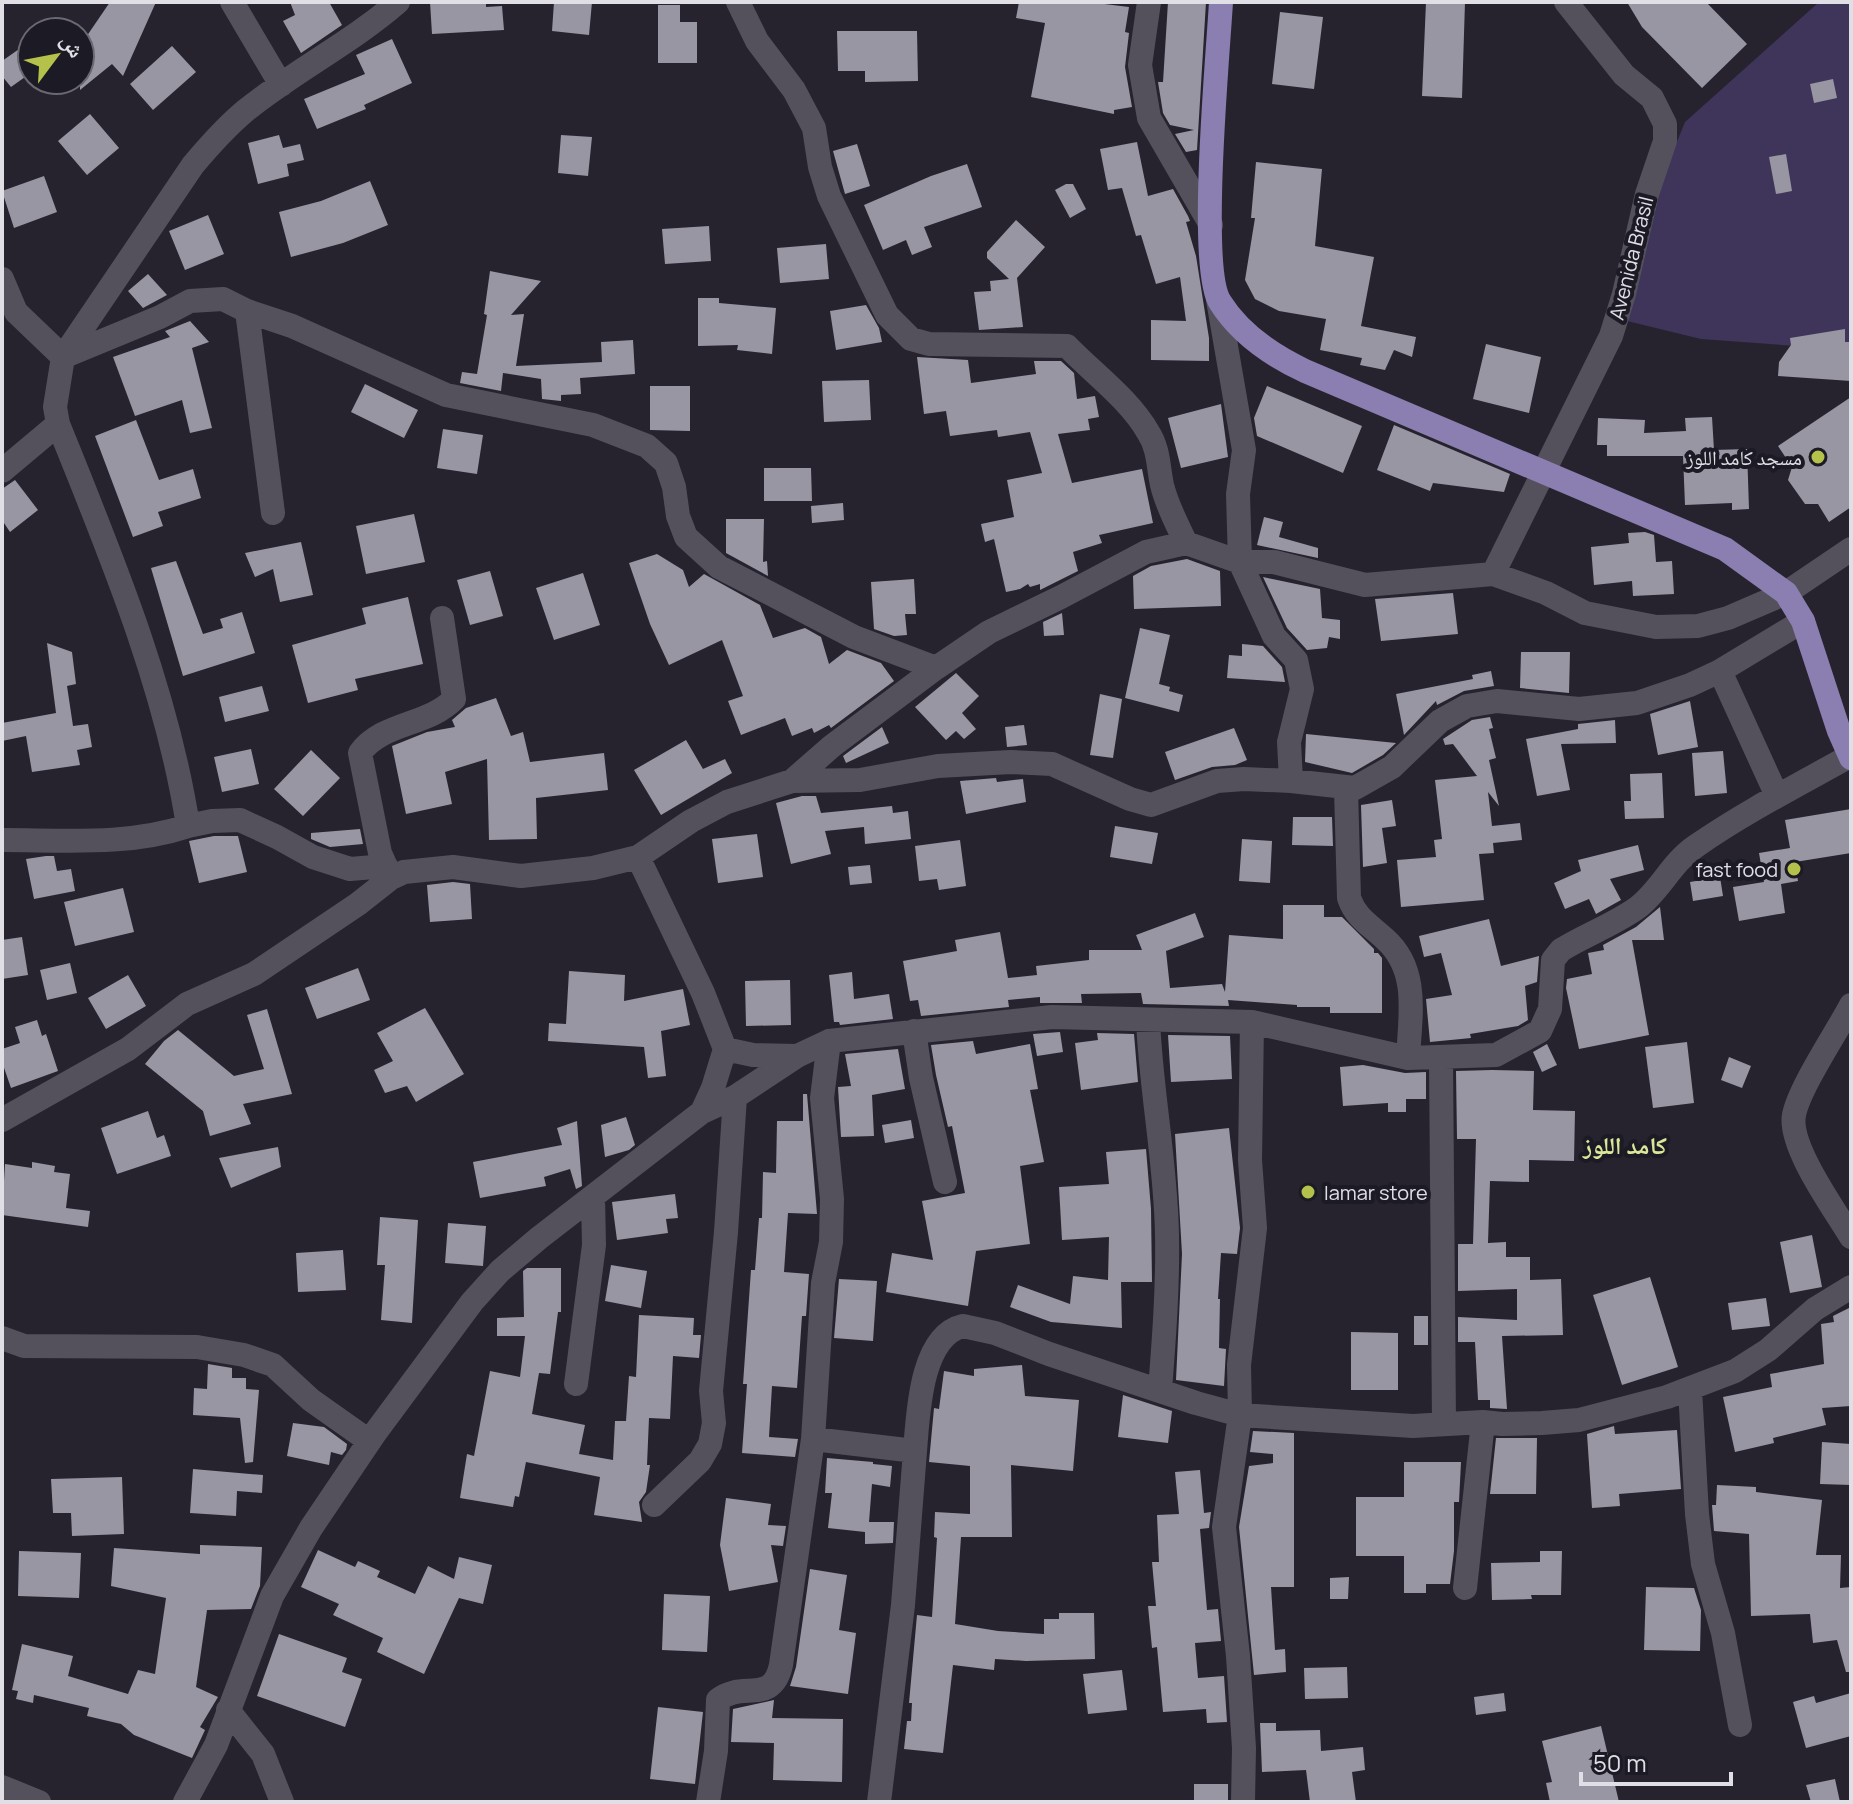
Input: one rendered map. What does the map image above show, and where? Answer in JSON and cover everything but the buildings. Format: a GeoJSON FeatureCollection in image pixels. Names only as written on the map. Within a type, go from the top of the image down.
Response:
{"type":"FeatureCollection","features":[{"type":"Feature","properties":{"kind":"main road"},"geometry":{"type":"LineString","coordinates":[[1221,2],[1211,225],[1211,276],[1218,300],[1244,331],[1271,355],[1725,549],[1786,593],[1803,621],[1845,729],[1851,757]]}},
{"type":"Feature","properties":{"kind":"street"},"geometry":{"type":"LineString","coordinates":[[232,2],[281,85]]}},
{"type":"Feature","properties":{"kind":"street"},"geometry":{"type":"LineString","coordinates":[[188,826],[166,727],[138,638],[107,547],[58,424],[55,407],[63,357],[193,165],[214,140],[281,85],[371,26],[398,2]]}},
{"type":"Feature","properties":{"kind":"street"},"geometry":{"type":"LineString","coordinates":[[738,2],[757,41],[794,90],[814,128],[820,167],[829,196],[887,315],[911,339],[929,344],[1067,346],[1148,431],[1159,456],[1162,484],[1171,513],[1186,543]]}},
{"type":"Feature","properties":{"kind":"street"},"geometry":{"type":"LineString","coordinates":[[1149,2],[1140,65],[1149,118],[1211,225]]}},
{"type":"Feature","properties":{"kind":"street","name":"Avenida Brasil"},"geometry":{"type":"LineString","coordinates":[[1493,574],[1611,336],[1647,194],[1665,141],[1665,124],[1652,98],[1624,75],[1566,2]]}},
{"type":"Feature","properties":{"kind":"street"},"geometry":{"type":"LineString","coordinates":[[2,279],[16,312],[63,357]]}},
{"type":"Feature","properties":{"kind":"street"},"geometry":{"type":"LineString","coordinates":[[63,357],[160,317],[190,301],[223,299],[247,311],[292,326],[446,395],[593,425],[631,438],[659,454],[666,463],[681,529],[693,545],[710,559],[854,637],[936,668]]}},
{"type":"Feature","properties":{"kind":"street"},"geometry":{"type":"LineString","coordinates":[[1218,300],[1244,450],[1238,494],[1240,562],[1274,636],[1296,660],[1302,689],[1289,742],[1291,781]]}},
{"type":"Feature","properties":{"kind":"street"},"geometry":{"type":"LineString","coordinates":[[247,311],[273,513]]}},
{"type":"Feature","properties":{"kind":"street"},"geometry":{"type":"LineString","coordinates":[[2,471],[58,424]]}},
{"type":"Feature","properties":{"kind":"street"},"geometry":{"type":"LineString","coordinates":[[792,781],[832,746],[989,632],[1146,552],[1186,543],[1240,562],[1274,562],[1365,585],[1493,574],[1546,593],[1585,613],[1656,627],[1698,626],[1728,618],[1786,593],[1851,549]]}},
{"type":"Feature","properties":{"kind":"street"},"geometry":{"type":"LineString","coordinates":[[389,872],[380,853],[360,753],[376,736],[434,715],[454,699],[442,618]]}},
{"type":"Feature","properties":{"kind":"street"},"geometry":{"type":"LineString","coordinates":[[2,840],[124,840],[212,821],[240,820],[313,857],[350,869],[404,872],[453,867],[521,876],[593,868],[638,857],[691,821],[727,802],[792,781],[860,780],[938,766],[1011,762],[1052,764],[1130,799],[1151,805],[1217,781],[1291,781],[1355,788],[1392,767],[1440,721],[1467,706],[1497,701],[1579,709],[1618,706],[1655,698],[1720,671],[1803,621]]}},
{"type":"Feature","properties":{"kind":"street"},"geometry":{"type":"LineString","coordinates":[[1720,671],[1777,796]]}},
{"type":"Feature","properties":{"kind":"street"},"geometry":{"type":"LineString","coordinates":[[185,1802],[216,1745],[272,1596],[311,1528],[369,1441],[472,1302],[529,1246],[702,1112],[735,1097],[797,1056],[829,1041],[1052,1017],[1252,1022],[1408,1058],[1496,1055],[1540,1031],[1550,1009],[1553,960],[1561,950],[1636,909],[1653,894],[1678,860],[1777,796],[1851,757]]}},
{"type":"Feature","properties":{"kind":"street"},"geometry":{"type":"LineString","coordinates":[[1346,789],[1349,898],[1354,912],[1387,941],[1406,967],[1412,1001],[1408,1058]]}},
{"type":"Feature","properties":{"kind":"street"},"geometry":{"type":"LineString","coordinates":[[638,857],[703,993],[725,1049],[702,1112]]}},
{"type":"Feature","properties":{"kind":"street"},"geometry":{"type":"LineString","coordinates":[[2,1120],[128,1049],[187,1004],[254,974],[358,904],[389,872]]}},
{"type":"Feature","properties":{"kind":"street"},"geometry":{"type":"LineString","coordinates":[[1851,1005],[1798,1103],[1794,1124],[1801,1152],[1851,1237]]}},
{"type":"Feature","properties":{"kind":"street"},"geometry":{"type":"LineString","coordinates":[[1148,1020],[1150,1072],[1161,1147],[1167,1234],[1160,1390]]}},
{"type":"Feature","properties":{"kind":"street"},"geometry":{"type":"LineString","coordinates":[[1243,1802],[1244,1748],[1238,1656],[1224,1527],[1240,1415],[1239,1365],[1255,1228],[1250,1160],[1252,1022]]}},
{"type":"Feature","properties":{"kind":"street"},"geometry":{"type":"LineString","coordinates":[[914,1031],[921,1078],[945,1182]]}},
{"type":"Feature","properties":{"kind":"street"},"geometry":{"type":"LineString","coordinates":[[708,1802],[716,1751],[718,1700],[733,1691],[764,1689],[771,1686],[779,1675],[813,1439],[823,1283],[831,1242],[832,1199],[822,1098],[829,1041]]}},
{"type":"Feature","properties":{"kind":"street"},"geometry":{"type":"LineString","coordinates":[[725,1049],[753,1055],[797,1056]]}},
{"type":"Feature","properties":{"kind":"street"},"geometry":{"type":"LineString","coordinates":[[1441,1058],[1444,1423]]}},
{"type":"Feature","properties":{"kind":"street"},"geometry":{"type":"LineString","coordinates":[[654,1505],[700,1461],[710,1444],[714,1423],[711,1391],[735,1097]]}},
{"type":"Feature","properties":{"kind":"street"},"geometry":{"type":"LineString","coordinates":[[576,1384],[594,1245],[593,1197]]}},
{"type":"Feature","properties":{"kind":"street"},"geometry":{"type":"LineString","coordinates":[[879,1802],[901,1621],[920,1393],[930,1361],[945,1336],[959,1327],[995,1333],[1049,1354],[1240,1415],[1388,1425],[1502,1424],[1579,1420],[1690,1389],[1735,1371],[1768,1350],[1815,1309],[1851,1287]]}},
{"type":"Feature","properties":{"kind":"street"},"geometry":{"type":"LineString","coordinates":[[2,1338],[24,1346],[197,1347],[244,1355],[273,1365],[311,1400],[369,1441]]}},
{"type":"Feature","properties":{"kind":"street"},"geometry":{"type":"LineString","coordinates":[[1690,1389],[1703,1564],[1723,1633],[1740,1725]]}},
{"type":"Feature","properties":{"kind":"street"},"geometry":{"type":"LineString","coordinates":[[1465,1588],[1483,1422]]}},
{"type":"Feature","properties":{"kind":"street"},"geometry":{"type":"LineString","coordinates":[[813,1439],[915,1451]]}},
{"type":"Feature","properties":{"kind":"street"},"geometry":{"type":"LineString","coordinates":[[228,1710],[263,1754],[282,1802]]}},
{"type":"Feature","properties":{"kind":"street"},"geometry":{"type":"LineString","coordinates":[[2,1787],[39,1802]]}},
{"type":"Feature","properties":{"kind":"shaded area"},"geometry":{"type":"Polygon","coordinates":[[[1819,2],[1851,2],[1851,350],[1701,339],[1627,321],[1636,242],[1685,122],[1819,2]]]}},
{"type":"Feature","properties":{"kind":"place","name":"مسجد كامد اللوز"},"geometry":{"type":"Point","coordinates":[1818,457]}},
{"type":"Feature","properties":{"kind":"place","name":"fast food"},"geometry":{"type":"Point","coordinates":[1794,869]}},
{"type":"Feature","properties":{"kind":"place","name":"lamar store"},"geometry":{"type":"Point","coordinates":[1308,1192]}},
{"type":"Feature","properties":{"kind":"district","name":"كامد اللوز"},"geometry":{"type":"Point","coordinates":[1625,1144]}}]}
